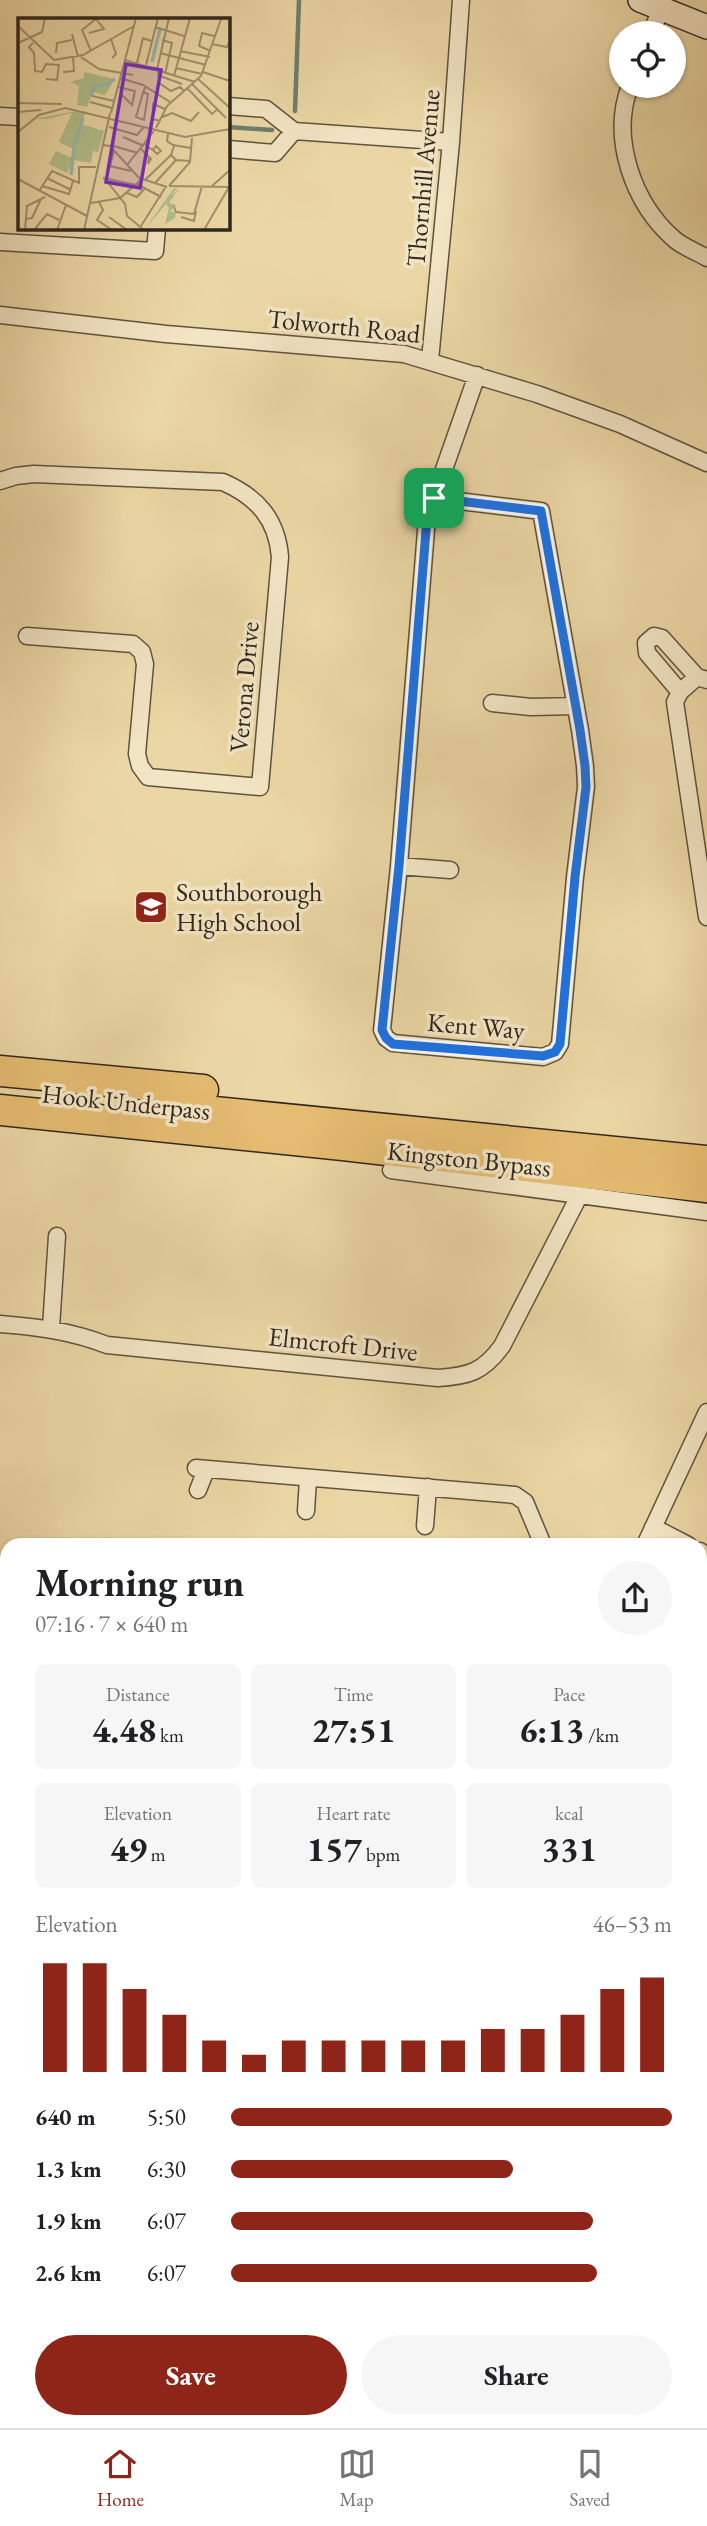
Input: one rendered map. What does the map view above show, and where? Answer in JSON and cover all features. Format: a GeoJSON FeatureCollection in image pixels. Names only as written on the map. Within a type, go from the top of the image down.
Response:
{"type":"FeatureCollection","features":[{"type":"Feature","properties":{"kind":"highway"},"geometry":{"type":"LineString","coordinates":[[0,1071],[179,1087],[397,1115],[612,1150]]}},
{"type":"Feature","properties":{"kind":"highway","name":"Hook Underpass"},"geometry":{"type":"LineString","coordinates":[[0,1089],[253,1114]]}},
{"type":"Feature","properties":{"kind":"highway","name":"Hook Underpass"},"geometry":{"type":"LineString","coordinates":[[0,1110],[231,1134]]}},
{"type":"Feature","properties":{"kind":"highway","name":"Kingston Bypass"},"geometry":{"type":"LineString","coordinates":[[253,1114],[707,1161]]}},
{"type":"Feature","properties":{"kind":"highway"},"geometry":{"type":"LineString","coordinates":[[0,1127],[391,1170],[696,1186]]}},
{"type":"Feature","properties":{"kind":"highway","name":"Kingston Bypass"},"geometry":{"type":"LineString","coordinates":[[231,1134],[696,1186]]}},
{"type":"Feature","properties":{"kind":"street","name":"Thornhill Avenue"},"geometry":{"type":"LineString","coordinates":[[430,360],[451,142],[461,0]]}},
{"type":"Feature","properties":{"kind":"street"},"geometry":{"type":"LineString","coordinates":[[650,4],[707,27]]}},
{"type":"Feature","properties":{"kind":"street"},"geometry":{"type":"LineString","coordinates":[[626,98],[622,131],[626,162],[646,206],[674,240],[707,258]]}},
{"type":"Feature","properties":{"kind":"street"},"geometry":{"type":"LineString","coordinates":[[229,106],[266,109],[294,131],[451,142]]}},
{"type":"Feature","properties":{"kind":"street"},"geometry":{"type":"LineString","coordinates":[[0,116],[18,117]]}},
{"type":"Feature","properties":{"kind":"street"},"geometry":{"type":"LineString","coordinates":[[229,149],[275,153],[294,131]]}},
{"type":"Feature","properties":{"kind":"street"},"geometry":{"type":"LineString","coordinates":[[0,242],[155,251],[157,229]]}},
{"type":"Feature","properties":{"kind":"street","name":"Tolworth Road"},"geometry":{"type":"LineString","coordinates":[[0,315],[166,334],[393,351],[537,394],[620,424],[707,463]]}},
{"type":"Feature","properties":{"kind":"street","name":"Kent Way"},"geometry":{"type":"LineString","coordinates":[[434,498],[541,511],[576,706],[586,787],[560,1044],[555,1052],[543,1056],[393,1044],[382,1030],[399,866],[427,518],[477,375]]}},
{"type":"Feature","properties":{"kind":"street","name":"Verona Drive"},"geometry":{"type":"LineString","coordinates":[[0,481],[34,474],[223,482],[243,491],[257,502],[276,530],[280,557],[260,787],[148,777],[140,766],[137,754],[145,664],[142,652],[132,644],[27,636]]}},
{"type":"Feature","properties":{"kind":"street"},"geometry":{"type":"LineString","coordinates":[[680,692],[647,653],[646,643],[654,636],[662,638],[702,678],[680,692],[675,702],[707,917]]}},
{"type":"Feature","properties":{"kind":"street"},"geometry":{"type":"LineString","coordinates":[[492,703],[531,707],[576,706]]}},
{"type":"Feature","properties":{"kind":"street"},"geometry":{"type":"LineString","coordinates":[[399,866],[450,870]]}},
{"type":"Feature","properties":{"kind":"street"},"geometry":{"type":"LineString","coordinates":[[391,1170],[707,1212]]}},
{"type":"Feature","properties":{"kind":"street","name":"Elmcroft Drive"},"geometry":{"type":"LineString","coordinates":[[0,1324],[51,1328],[83,1335],[107,1345],[438,1378],[459,1377],[476,1372],[494,1357],[502,1346],[576,1202],[577,1193]]}},
{"type":"Feature","properties":{"kind":"street"},"geometry":{"type":"LineString","coordinates":[[51,1328],[57,1236]]}},
{"type":"Feature","properties":{"kind":"street"},"geometry":{"type":"LineString","coordinates":[[648,1538],[707,1412]]}},
{"type":"Feature","properties":{"kind":"street"},"geometry":{"type":"LineString","coordinates":[[198,1490],[201,1469],[515,1495],[525,1503],[540,1538]]}},
{"type":"Feature","properties":{"kind":"street"},"geometry":{"type":"LineString","coordinates":[[306,1511],[308,1479]]}},
{"type":"Feature","properties":{"kind":"street"},"geometry":{"type":"LineString","coordinates":[[425,1526],[428,1487]]}},
{"type":"Feature","properties":{"kind":"street"},"geometry":{"type":"LineString","coordinates":[[653,1527],[674,1538]]}},
{"type":"Feature","properties":{"kind":"waterway"},"geometry":{"type":"LineString","coordinates":[[295,111],[299,0]]}},
{"type":"Feature","properties":{"kind":"waterway"},"geometry":{"type":"LineString","coordinates":[[229,127],[272,130]]}},
{"type":"Feature","properties":{"kind":"place","name":"Southborough High School"},"geometry":{"type":"Point","coordinates":[151,907]}},
{"type":"Feature","properties":{"kind":"route"},"geometry":{"type":"LineString","coordinates":[[434,498],[541,511],[580,730],[586,787],[560,1044],[555,1052],[543,1056],[393,1044],[382,1030],[399,866],[427,518],[434,498]]}}]}
